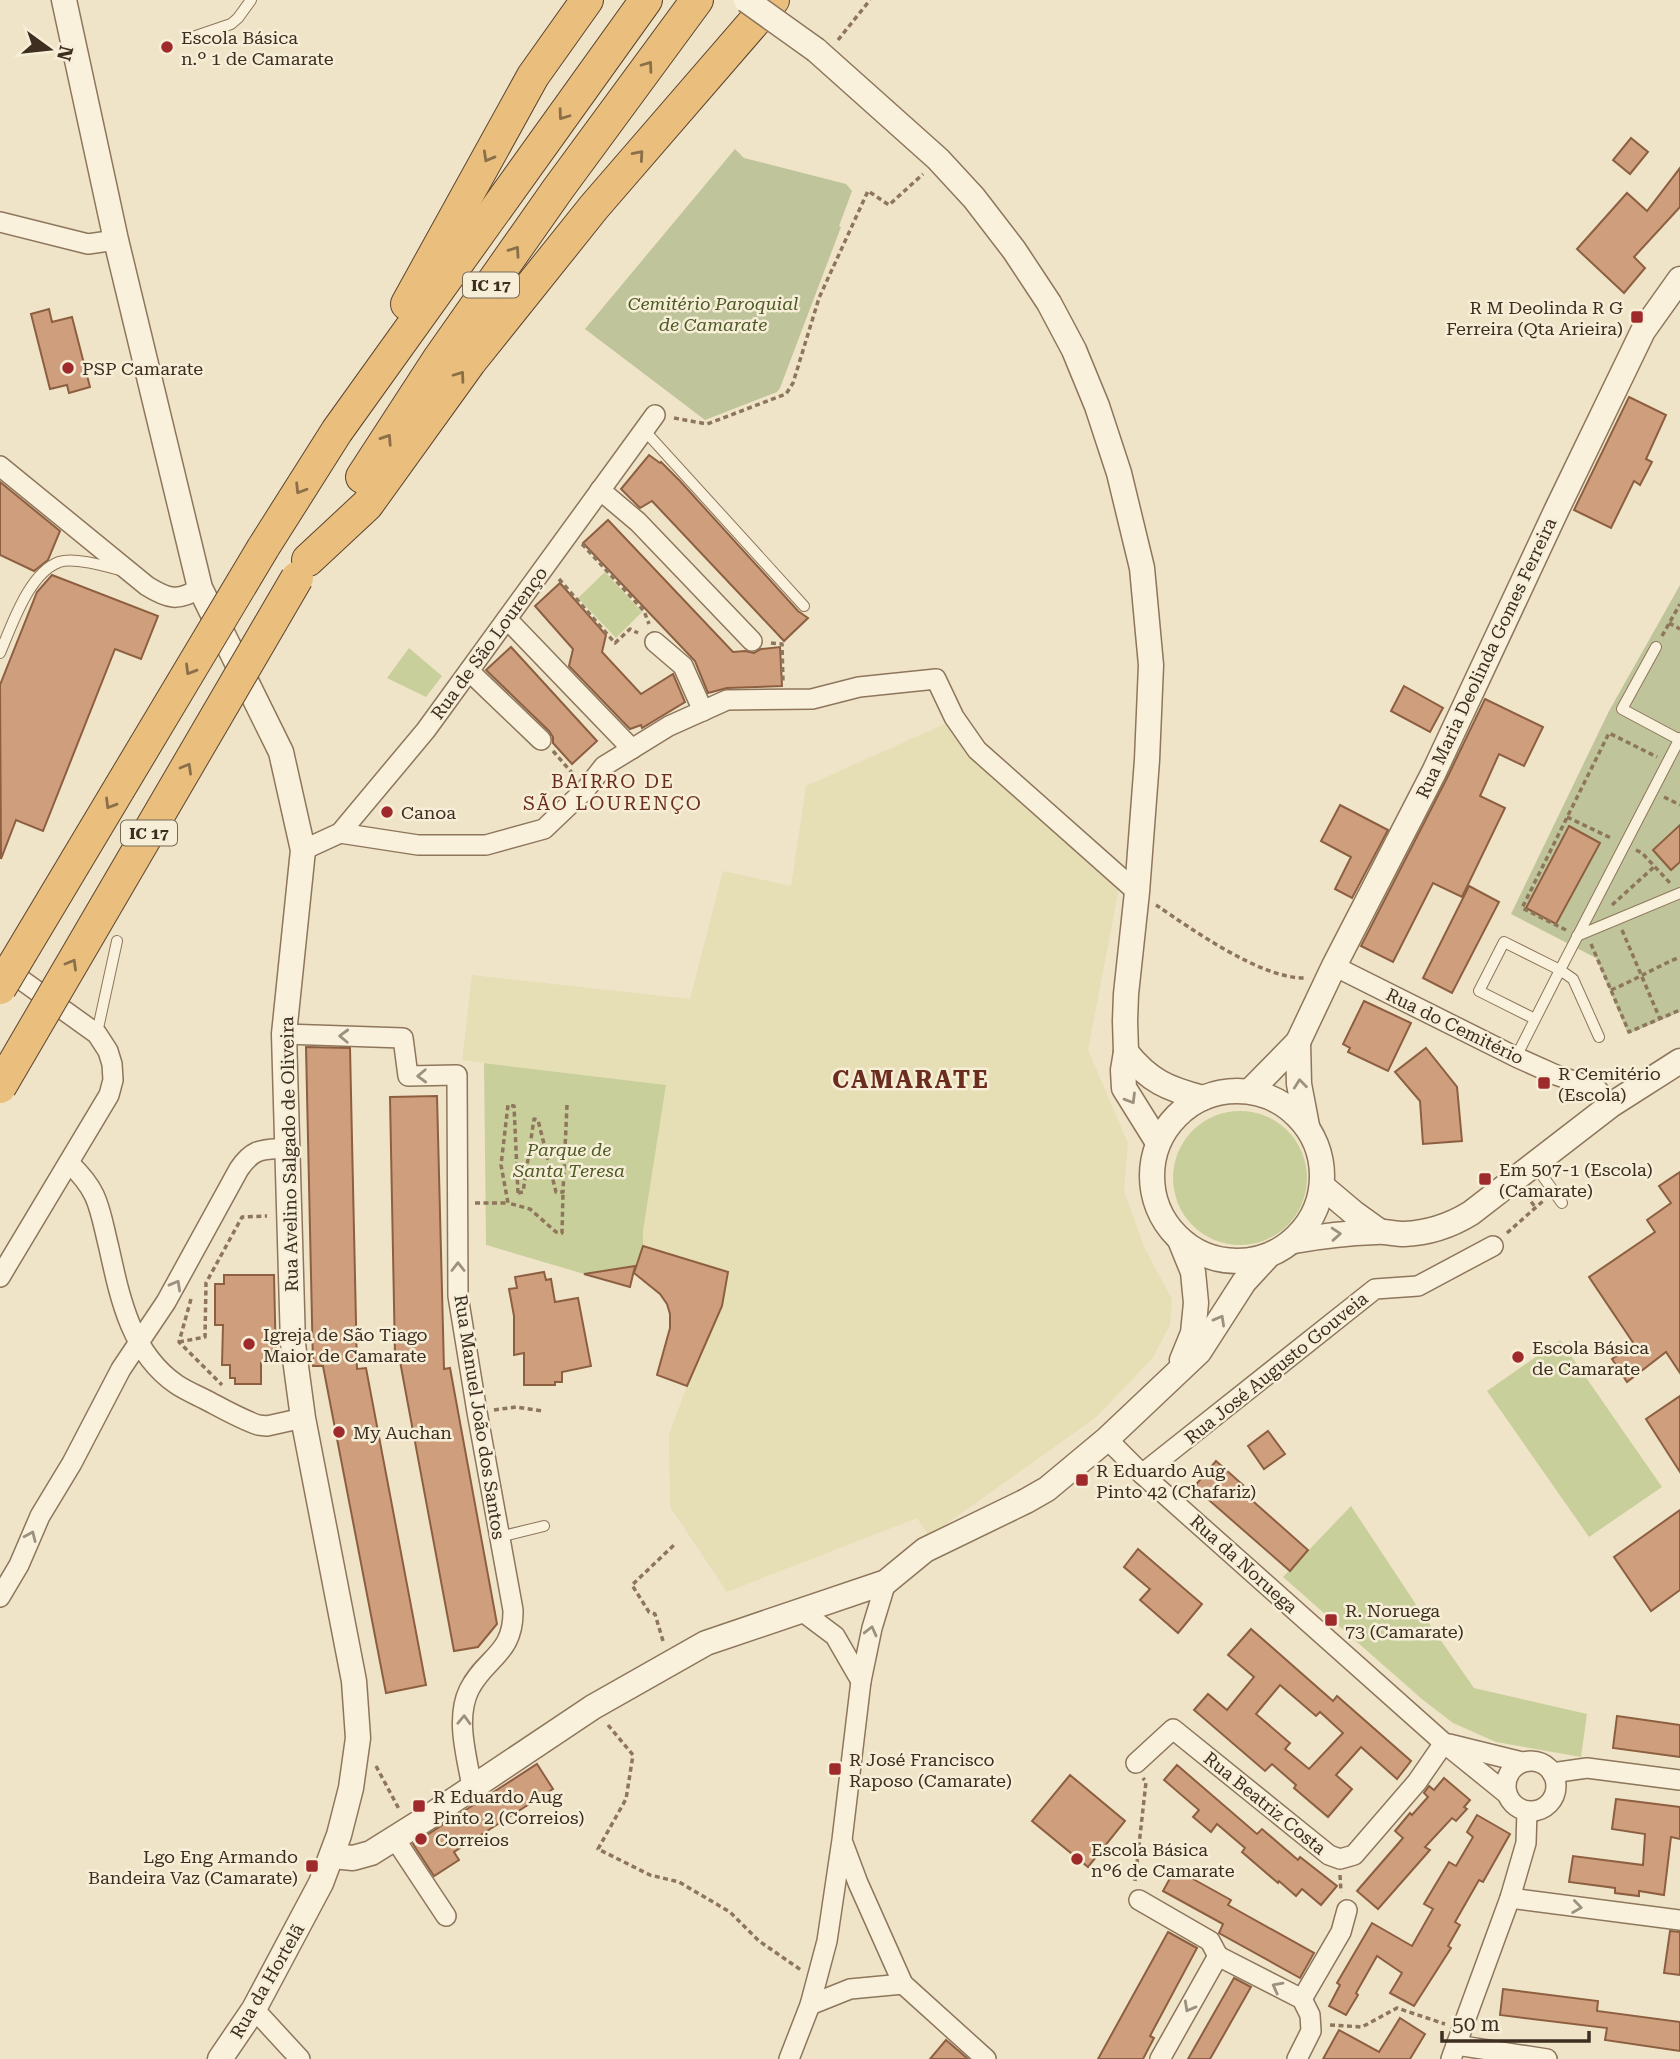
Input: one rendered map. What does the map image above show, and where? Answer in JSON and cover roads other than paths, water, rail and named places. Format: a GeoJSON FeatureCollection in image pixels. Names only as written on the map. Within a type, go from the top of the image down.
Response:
{"type":"FeatureCollection","features":[{"type":"Feature","properties":{"kind":"highway"},"geometry":{"type":"LineString","coordinates":[[337,431],[533,76],[587,0]]}},
{"type":"Feature","properties":{"kind":"highway","name":"IC 17"},"geometry":{"type":"LineString","coordinates":[[0,988],[263,548],[337,431],[646,0]]}},
{"type":"Feature","properties":{"kind":"highway","name":"IC 17"},"geometry":{"type":"LineString","coordinates":[[0,1087],[302,569],[438,360],[558,189],[697,0]]}},
{"type":"Feature","properties":{"kind":"highway"},"geometry":{"type":"LineString","coordinates":[[302,569],[367,505],[470,362],[594,207],[773,0]]}},
{"type":"Feature","properties":{"kind":"street","name":"Rua Avelino Salgado de Oliveira"},"geometry":{"type":"LineString","coordinates":[[64,0],[116,240],[200,588],[281,752],[303,850],[284,1034],[293,1344],[303,1418],[354,1681],[358,1738],[351,1788]]}},
{"type":"Feature","properties":{"kind":"street"},"geometry":{"type":"LineString","coordinates":[[746,0],[820,54],[938,159],[974,198],[1049,303],[1074,350],[1093,395],[1119,473],[1142,568],[1151,665],[1137,892],[1126,994],[1124,1088],[1157,1142]]}},
{"type":"Feature","properties":{"kind":"street"},"geometry":{"type":"LineString","coordinates":[[0,222],[88,244],[116,240]]}},
{"type":"Feature","properties":{"kind":"street","name":"Rua Maria Deolinda Gomes Ferreira"},"geometry":{"type":"LineString","coordinates":[[1250,1091],[1298,1042],[1434,772],[1643,331],[1680,279]]}},
{"type":"Feature","properties":{"kind":"street","name":"Rua de São Lourenço"},"geometry":{"type":"LineString","coordinates":[[303,850],[340,833],[426,730],[650,423]]}},
{"type":"Feature","properties":{"kind":"street"},"geometry":{"type":"LineString","coordinates":[[0,466],[161,594],[175,598],[188,596],[200,588]]}},
{"type":"Feature","properties":{"kind":"street"},"geometry":{"type":"LineString","coordinates":[[600,490],[638,522],[752,641]]}},
{"type":"Feature","properties":{"kind":"street"},"geometry":{"type":"LineString","coordinates":[[507,619],[632,749]]}},
{"type":"Feature","properties":{"kind":"street"},"geometry":{"type":"LineString","coordinates":[[656,642],[683,666],[703,711]]}},
{"type":"Feature","properties":{"kind":"street"},"geometry":{"type":"LineString","coordinates":[[469,671],[541,740]]}},
{"type":"Feature","properties":{"kind":"street"},"geometry":{"type":"LineString","coordinates":[[340,833],[418,845],[486,845],[544,829],[586,789],[604,766],[669,726],[727,701],[812,699],[859,687],[936,679],[954,717],[977,750],[1137,892]]}},
{"type":"Feature","properties":{"kind":"street"},"geometry":{"type":"LineString","coordinates":[[0,965],[97,1034],[113,1064],[109,1096],[0,1277]]}},
{"type":"Feature","properties":{"kind":"street","name":"Rua do Cemitério"},"geometry":{"type":"LineString","coordinates":[[1331,972],[1556,1075],[1597,1089],[1611,1105]]}},
{"type":"Feature","properties":{"kind":"street","name":"Rua Manuel João dos Santos"},"geometry":{"type":"LineString","coordinates":[[284,1034],[403,1038],[408,1076],[457,1075],[458,1296],[513,1610],[513,1622],[507,1642],[476,1679],[465,1702],[463,1731],[472,1787]]}},
{"type":"Feature","properties":{"kind":"street","name":"Rua Maria Deolinda Gomes Ferreira"},"geometry":{"type":"LineString","coordinates":[[1298,1042],[1298,1084],[1307,1126]]}},
{"type":"Feature","properties":{"kind":"street"},"geometry":{"type":"LineString","coordinates":[[1126,1052],[1153,1079],[1175,1091],[1203,1098]]}},
{"type":"Feature","properties":{"kind":"street"},"geometry":{"type":"LineString","coordinates":[[332,1856],[362,1857],[402,1834],[593,1707],[706,1643],[887,1582],[925,1550],[1047,1489],[1107,1439],[1199,1352],[1244,1282],[1267,1257],[1294,1241],[1326,1235],[1380,1231],[1404,1234],[1436,1230],[1456,1222],[1611,1105],[1680,1060]]}},
{"type":"Feature","properties":{"kind":"street"},"geometry":{"type":"LineString","coordinates":[[1177,1372],[1193,1333],[1196,1303],[1193,1272],[1180,1240],[1161,1216],[1152,1186],[1157,1142],[1183,1110],[1203,1098],[1226,1091],[1250,1091],[1282,1103],[1307,1126],[1317,1144],[1322,1165],[1322,1186],[1313,1216],[1294,1241]]}},
{"type":"Feature","properties":{"kind":"street"},"geometry":{"type":"LineString","coordinates":[[0,1597],[19,1565],[40,1516],[72,1463],[121,1369],[166,1303],[246,1159],[260,1150],[287,1148]]}},
{"type":"Feature","properties":{"kind":"street"},"geometry":{"type":"LineString","coordinates":[[69,1163],[90,1185],[97,1199],[120,1297],[139,1343],[159,1370],[177,1385],[247,1421],[267,1426],[303,1418]]}},
{"type":"Feature","properties":{"kind":"street"},"geometry":{"type":"LineString","coordinates":[[1322,1186],[1380,1231]]}},
{"type":"Feature","properties":{"kind":"street"},"geometry":{"type":"LineString","coordinates":[[1180,1240],[1206,1256],[1237,1262],[1267,1257]]}},
{"type":"Feature","properties":{"kind":"street","name":"Rua José Augusto Gouveia"},"geometry":{"type":"LineString","coordinates":[[1142,1474],[1375,1289],[1418,1286],[1493,1246]]}},
{"type":"Feature","properties":{"kind":"street","name":"Rua da Noruega"},"geometry":{"type":"LineString","coordinates":[[1107,1439],[1142,1474],[1444,1743],[1507,1794]]}},
{"type":"Feature","properties":{"kind":"street"},"geometry":{"type":"LineString","coordinates":[[789,2059],[810,2005],[827,1941],[861,1681],[872,1628],[887,1582]]}},
{"type":"Feature","properties":{"kind":"street"},"geometry":{"type":"LineString","coordinates":[[803,1612],[835,1636],[861,1681]]}},
{"type":"Feature","properties":{"kind":"street","name":"Rua Beatriz Costa"},"geometry":{"type":"LineString","coordinates":[[1136,1763],[1173,1729],[1329,1855],[1340,1859],[1354,1856],[1417,1782],[1444,1743]]}},
{"type":"Feature","properties":{"kind":"street","name":"Rua da Noruega"},"geometry":{"type":"LineString","coordinates":[[1444,1743],[1522,1762]]}},
{"type":"Feature","properties":{"kind":"street"},"geometry":{"type":"LineString","coordinates":[[1522,1762],[1539,1762],[1552,1773],[1555,1792],[1545,1807],[1527,1811],[1511,1802],[1506,1785],[1508,1775],[1514,1767],[1522,1762]]}},
{"type":"Feature","properties":{"kind":"street"},"geometry":{"type":"LineString","coordinates":[[1552,1773],[1587,1768],[1680,1780]]}},
{"type":"Feature","properties":{"kind":"street","name":"Rua da Hortelã"},"geometry":{"type":"LineString","coordinates":[[220,2059],[254,2010],[311,1902],[332,1856],[351,1788]]}},
{"type":"Feature","properties":{"kind":"street"},"geometry":{"type":"LineString","coordinates":[[1527,1811],[1527,1843],[1510,1898],[1456,2045],[1547,2059]]}},
{"type":"Feature","properties":{"kind":"street"},"geometry":{"type":"LineString","coordinates":[[402,1834],[446,1916]]}},
{"type":"Feature","properties":{"kind":"street"},"geometry":{"type":"LineString","coordinates":[[842,1840],[903,1984],[986,2059]]}},
{"type":"Feature","properties":{"kind":"street"},"geometry":{"type":"LineString","coordinates":[[1510,1898],[1680,1920]]}},
{"type":"Feature","properties":{"kind":"street"},"geometry":{"type":"LineString","coordinates":[[1139,1899],[1210,1941],[1218,1956],[1301,1999],[1310,2015],[1311,2031],[1297,2059]]}},
{"type":"Feature","properties":{"kind":"street"},"geometry":{"type":"LineString","coordinates":[[1301,1999],[1341,1931],[1347,1910]]}},
{"type":"Feature","properties":{"kind":"street"},"geometry":{"type":"LineString","coordinates":[[1160,2059],[1218,1956]]}},
{"type":"Feature","properties":{"kind":"street"},"geometry":{"type":"LineString","coordinates":[[810,2005],[849,1989],[903,1984]]}},
{"type":"Feature","properties":{"kind":"street"},"geometry":{"type":"LineString","coordinates":[[254,2010],[300,2059]]}},
{"type":"Feature","properties":{"kind":"lane"},"geometry":{"type":"LineString","coordinates":[[191,38],[231,24],[238,19],[251,0]]}},
{"type":"Feature","properties":{"kind":"lane"},"geometry":{"type":"LineString","coordinates":[[650,423],[804,606]]}},
{"type":"Feature","properties":{"kind":"lane"},"geometry":{"type":"LineString","coordinates":[[0,653],[35,579],[48,568],[61,561],[130,572]]}},
{"type":"Feature","properties":{"kind":"lane"},"geometry":{"type":"LineString","coordinates":[[1516,1057],[1577,936],[1676,756],[1680,739],[1622,709],[1656,647]]}},
{"type":"Feature","properties":{"kind":"lane"},"geometry":{"type":"LineString","coordinates":[[1577,936],[1680,893]]}},
{"type":"Feature","properties":{"kind":"lane"},"geometry":{"type":"LineString","coordinates":[[97,1034],[117,941]]}},
{"type":"Feature","properties":{"kind":"lane"},"geometry":{"type":"LineString","coordinates":[[1535,1019],[1479,991],[1504,942],[1573,979],[1599,1037]]}},
{"type":"Feature","properties":{"kind":"lane"},"geometry":{"type":"LineString","coordinates":[[1534,1164],[1562,1203]]}},
{"type":"Feature","properties":{"kind":"lane"},"geometry":{"type":"LineString","coordinates":[[499,1537],[544,1526]]}},
{"type":"Feature","properties":{"kind":"place","name":"Escola Básica n.º 1 de Camarate"},"geometry":{"type":"Point","coordinates":[167,47]}},
{"type":"Feature","properties":{"kind":"place","name":"R M Deolinda R G Ferreira (Qta Arieira)"},"geometry":{"type":"Point","coordinates":[1637,317]}},
{"type":"Feature","properties":{"kind":"place","name":"PSP Camarate"},"geometry":{"type":"Point","coordinates":[68,368]}},
{"type":"Feature","properties":{"kind":"place","name":"Canoa"},"geometry":{"type":"Point","coordinates":[387,812]}},
{"type":"Feature","properties":{"kind":"place","name":"R Cemitério (Escola)"},"geometry":{"type":"Point","coordinates":[1544,1083]}},
{"type":"Feature","properties":{"kind":"place","name":"Em 507-1 (Escola) (Camarate)"},"geometry":{"type":"Point","coordinates":[1485,1179]}},
{"type":"Feature","properties":{"kind":"place","name":"Igreja de São Tiago Maior de Camarate"},"geometry":{"type":"Point","coordinates":[249,1344]}},
{"type":"Feature","properties":{"kind":"place","name":"Escola Básica de Camarate"},"geometry":{"type":"Point","coordinates":[1518,1357]}},
{"type":"Feature","properties":{"kind":"place","name":"My Auchan"},"geometry":{"type":"Point","coordinates":[339,1432]}},
{"type":"Feature","properties":{"kind":"place","name":"R Eduardo Aug Pinto 42 (Chafariz)"},"geometry":{"type":"Point","coordinates":[1082,1480]}},
{"type":"Feature","properties":{"kind":"place","name":"R. Noruega 73 (Camarate)"},"geometry":{"type":"Point","coordinates":[1331,1620]}},
{"type":"Feature","properties":{"kind":"place","name":"R José Francisco Raposo (Camarate)"},"geometry":{"type":"Point","coordinates":[835,1769]}},
{"type":"Feature","properties":{"kind":"place","name":"R Eduardo Aug Pinto 2 (Correios)"},"geometry":{"type":"Point","coordinates":[419,1806]}},
{"type":"Feature","properties":{"kind":"place","name":"Correios"},"geometry":{"type":"Point","coordinates":[421,1839]}},
{"type":"Feature","properties":{"kind":"place","name":"Escola Básica nº6 de Camarate"},"geometry":{"type":"Point","coordinates":[1077,1859]}},
{"type":"Feature","properties":{"kind":"place","name":"Lgo Eng Armando Bandeira Vaz (Camarate)"},"geometry":{"type":"Point","coordinates":[312,1866]}},
{"type":"Feature","properties":{"kind":"district","name":"BAIRRO DE SÃO LOURENÇO"},"geometry":{"type":"Point","coordinates":[613,792]}},
{"type":"Feature","properties":{"kind":"district","name":"CAMARATE"},"geometry":{"type":"Point","coordinates":[911,1080]}},
{"type":"Feature","properties":{"kind":"park label","name":"Cemitério Paroquial de Camarate"},"geometry":{"type":"Point","coordinates":[713,313]}},
{"type":"Feature","properties":{"kind":"park label","name":"Parque de Santa Teresa"},"geometry":{"type":"Point","coordinates":[569,1159]}}]}
